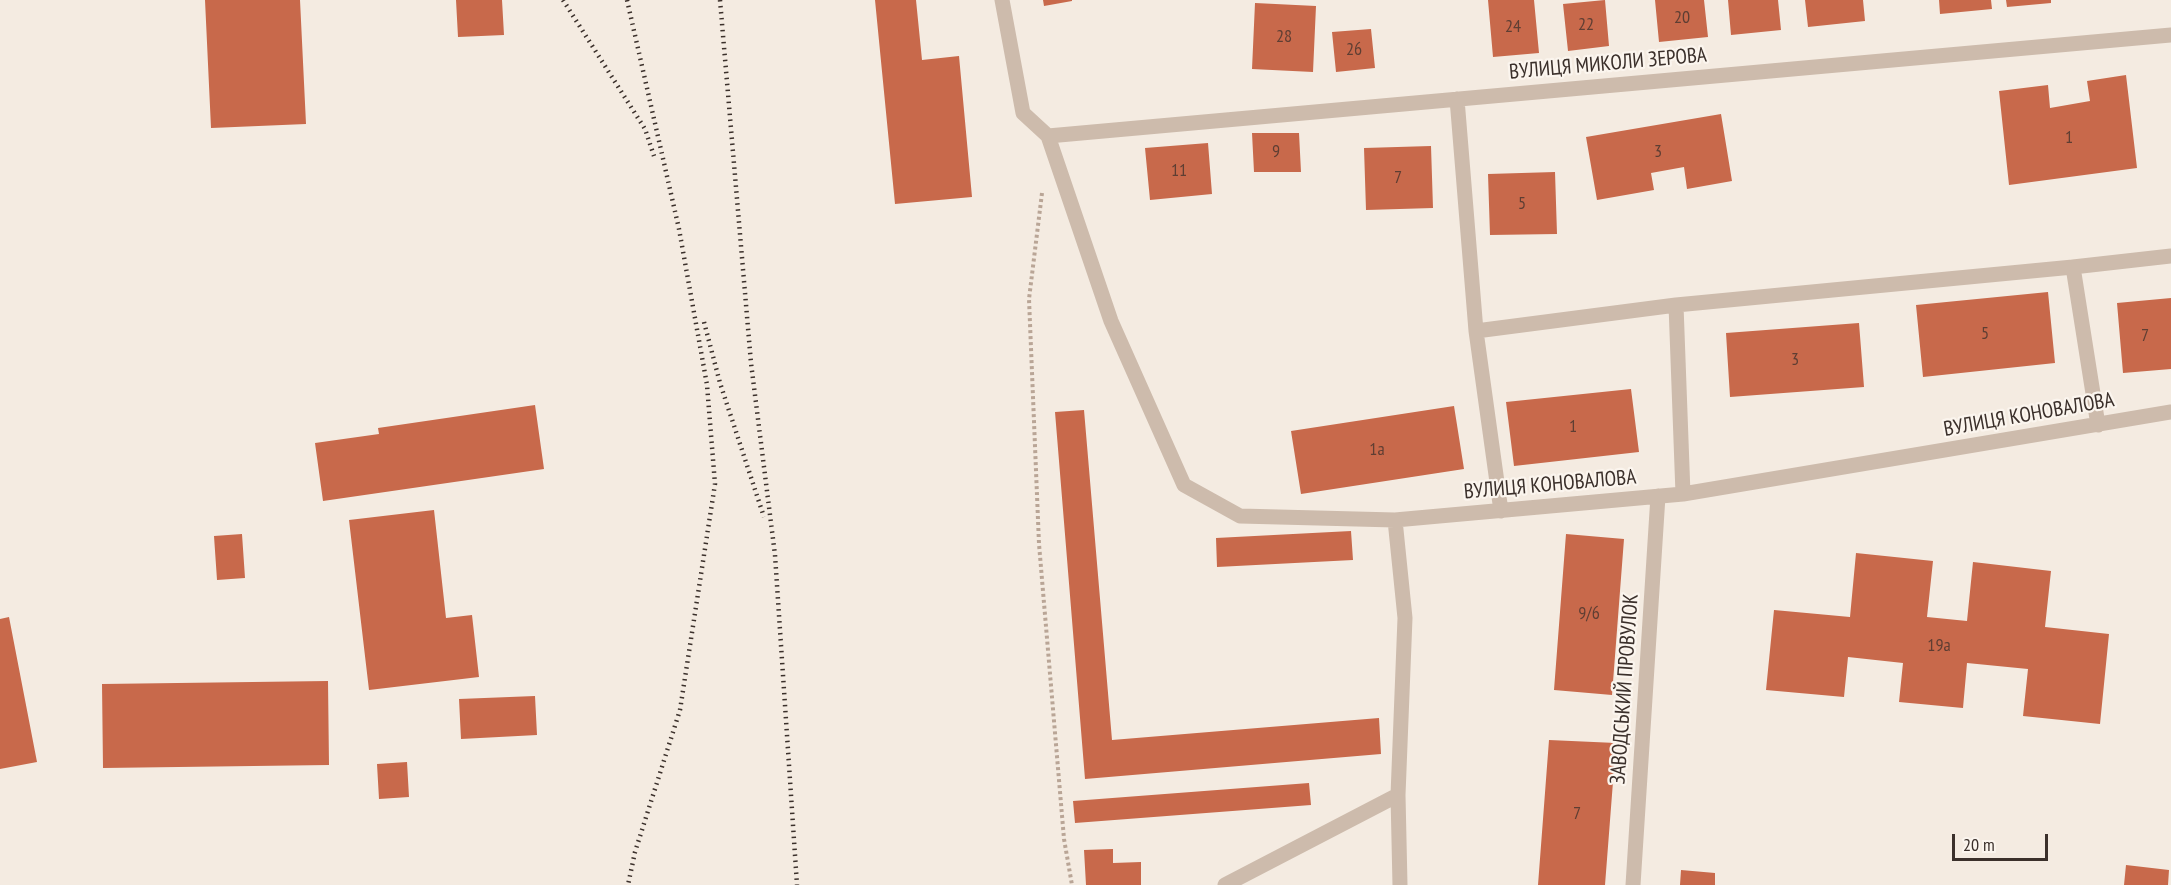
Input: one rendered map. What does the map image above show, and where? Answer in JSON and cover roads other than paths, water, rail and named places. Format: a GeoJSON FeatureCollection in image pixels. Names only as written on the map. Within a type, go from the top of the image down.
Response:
{"type":"FeatureCollection","features":[{"type":"Feature","properties":{"kind":"street"},"geometry":{"type":"LineString","coordinates":[[1002,0],[1023,113],[1048,136]]}},
{"type":"Feature","properties":{"kind":"street","name":"ВУЛИЦЯ МИКОЛИ ЗЕРОВА"},"geometry":{"type":"LineString","coordinates":[[1048,136],[2171,35]]}},
{"type":"Feature","properties":{"kind":"street"},"geometry":{"type":"LineString","coordinates":[[1457,99],[1476,330],[1501,511]]}},
{"type":"Feature","properties":{"kind":"street","name":"ВУЛИЦЯ КОНОВАЛОВА"},"geometry":{"type":"LineString","coordinates":[[1048,136],[1111,321],[1184,485],[1240,516],[1395,520],[1683,494],[2171,412]]}},
{"type":"Feature","properties":{"kind":"street"},"geometry":{"type":"LineString","coordinates":[[1476,330],[1851,286],[2073,267],[2171,256]]}},
{"type":"Feature","properties":{"kind":"street"},"geometry":{"type":"LineString","coordinates":[[2073,267],[2097,425]]}},
{"type":"Feature","properties":{"kind":"street"},"geometry":{"type":"LineString","coordinates":[[1676,305],[1683,494]]}},
{"type":"Feature","properties":{"kind":"street","name":"ЗАВОДСЬКИЙ ПРОВУЛОК"},"geometry":{"type":"LineString","coordinates":[[1633,885],[1658,496]]}},
{"type":"Feature","properties":{"kind":"street"},"geometry":{"type":"LineString","coordinates":[[1395,520],[1406,618],[1398,795],[1401,885]]}},
{"type":"Feature","properties":{"kind":"street"},"geometry":{"type":"LineString","coordinates":[[1225,885],[1398,795]]}},
{"type":"Feature","properties":{"kind":"railway"},"geometry":{"type":"LineString","coordinates":[[563,0],[645,129],[654,156]]}},
{"type":"Feature","properties":{"kind":"railway"},"geometry":{"type":"LineString","coordinates":[[627,0],[679,229],[707,385],[715,484],[680,710],[635,852],[628,885]]}},
{"type":"Feature","properties":{"kind":"railway"},"geometry":{"type":"LineString","coordinates":[[720,0],[751,363],[775,555],[797,885]]}},
{"type":"Feature","properties":{"kind":"railway"},"geometry":{"type":"LineString","coordinates":[[704,322],[720,383],[764,517]]}}]}
